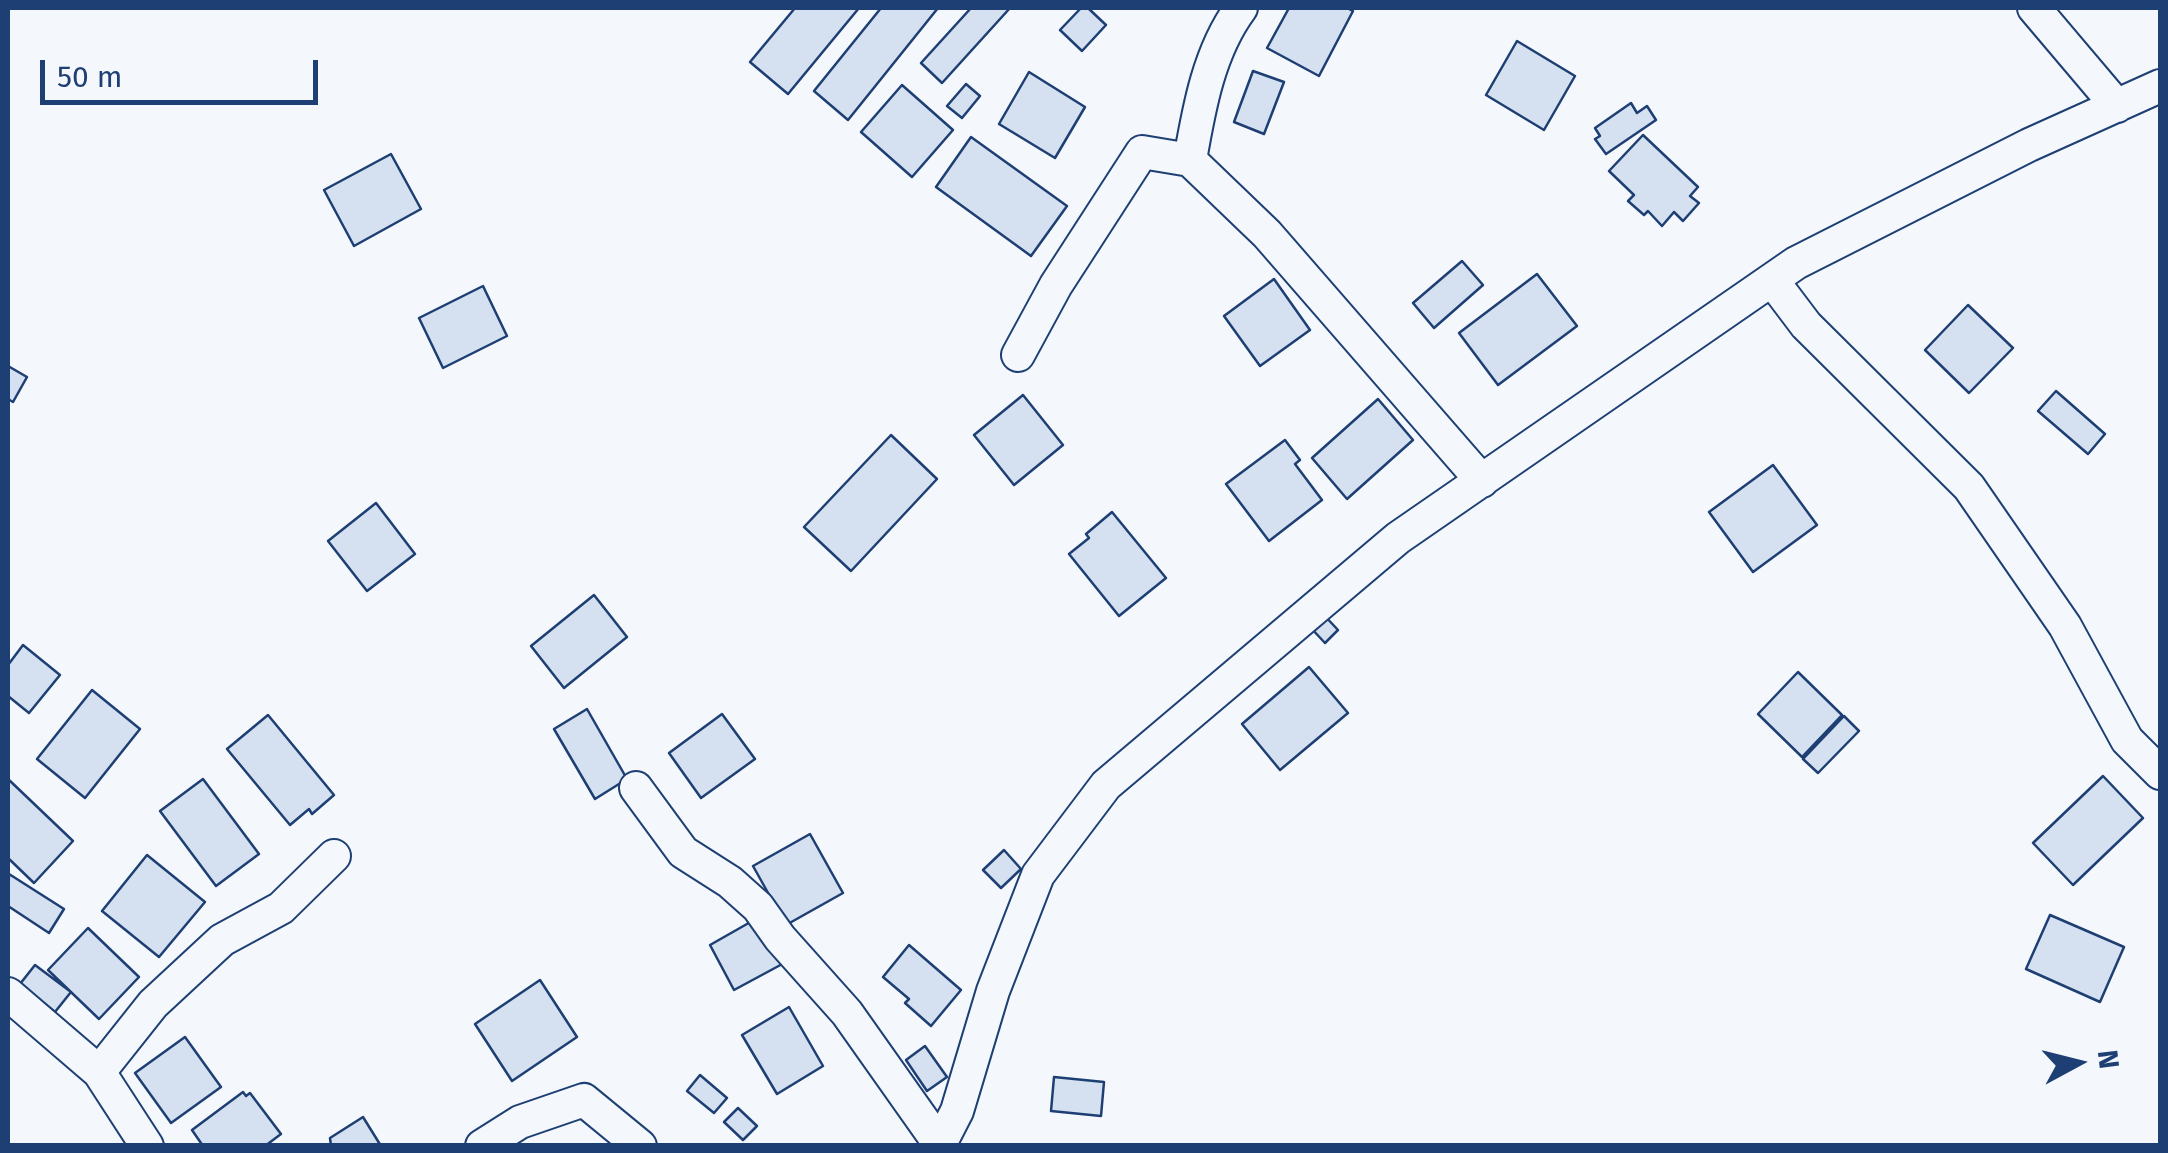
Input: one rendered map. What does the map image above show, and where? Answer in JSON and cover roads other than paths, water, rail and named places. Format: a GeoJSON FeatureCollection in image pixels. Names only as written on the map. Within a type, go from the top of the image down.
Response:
{"type":"FeatureCollection","features":[{"type":"Feature","properties":{"kind":"street"},"geometry":{"type":"LineString","coordinates":[[1190,160],[1199,108],[1224,30],[1240,8]]}},
{"type":"Feature","properties":{"kind":"street"},"geometry":{"type":"LineString","coordinates":[[2034,8],[2116,106]]}},
{"type":"Feature","properties":{"kind":"street"},"geometry":{"type":"LineString","coordinates":[[636,788],[683,852],[730,882],[758,907],[780,938],[846,1012],[940,1145],[957,1111],[993,992],[1038,876],[1106,785],[1398,538],[1796,264],[1996,162],[2160,86]]}},
{"type":"Feature","properties":{"kind":"street"},"geometry":{"type":"LineString","coordinates":[[1018,355],[1056,285],[1142,152],[1190,160],[1268,234],[1482,480]]}},
{"type":"Feature","properties":{"kind":"street"},"geometry":{"type":"LineString","coordinates":[[1772,280],[1806,324],[1968,488],[2066,626],[2127,740],[2160,773]]}},
{"type":"Feature","properties":{"kind":"street"},"geometry":{"type":"LineString","coordinates":[[98,1072],[166,991],[222,940],[281,908],[334,856]]}},
{"type":"Feature","properties":{"kind":"street"},"geometry":{"type":"LineString","coordinates":[[10,997],[98,1072],[147,1146]]}},
{"type":"Feature","properties":{"kind":"street"},"geometry":{"type":"LineString","coordinates":[[482,1146],[520,1122],[584,1100],[640,1146]]}}]}
